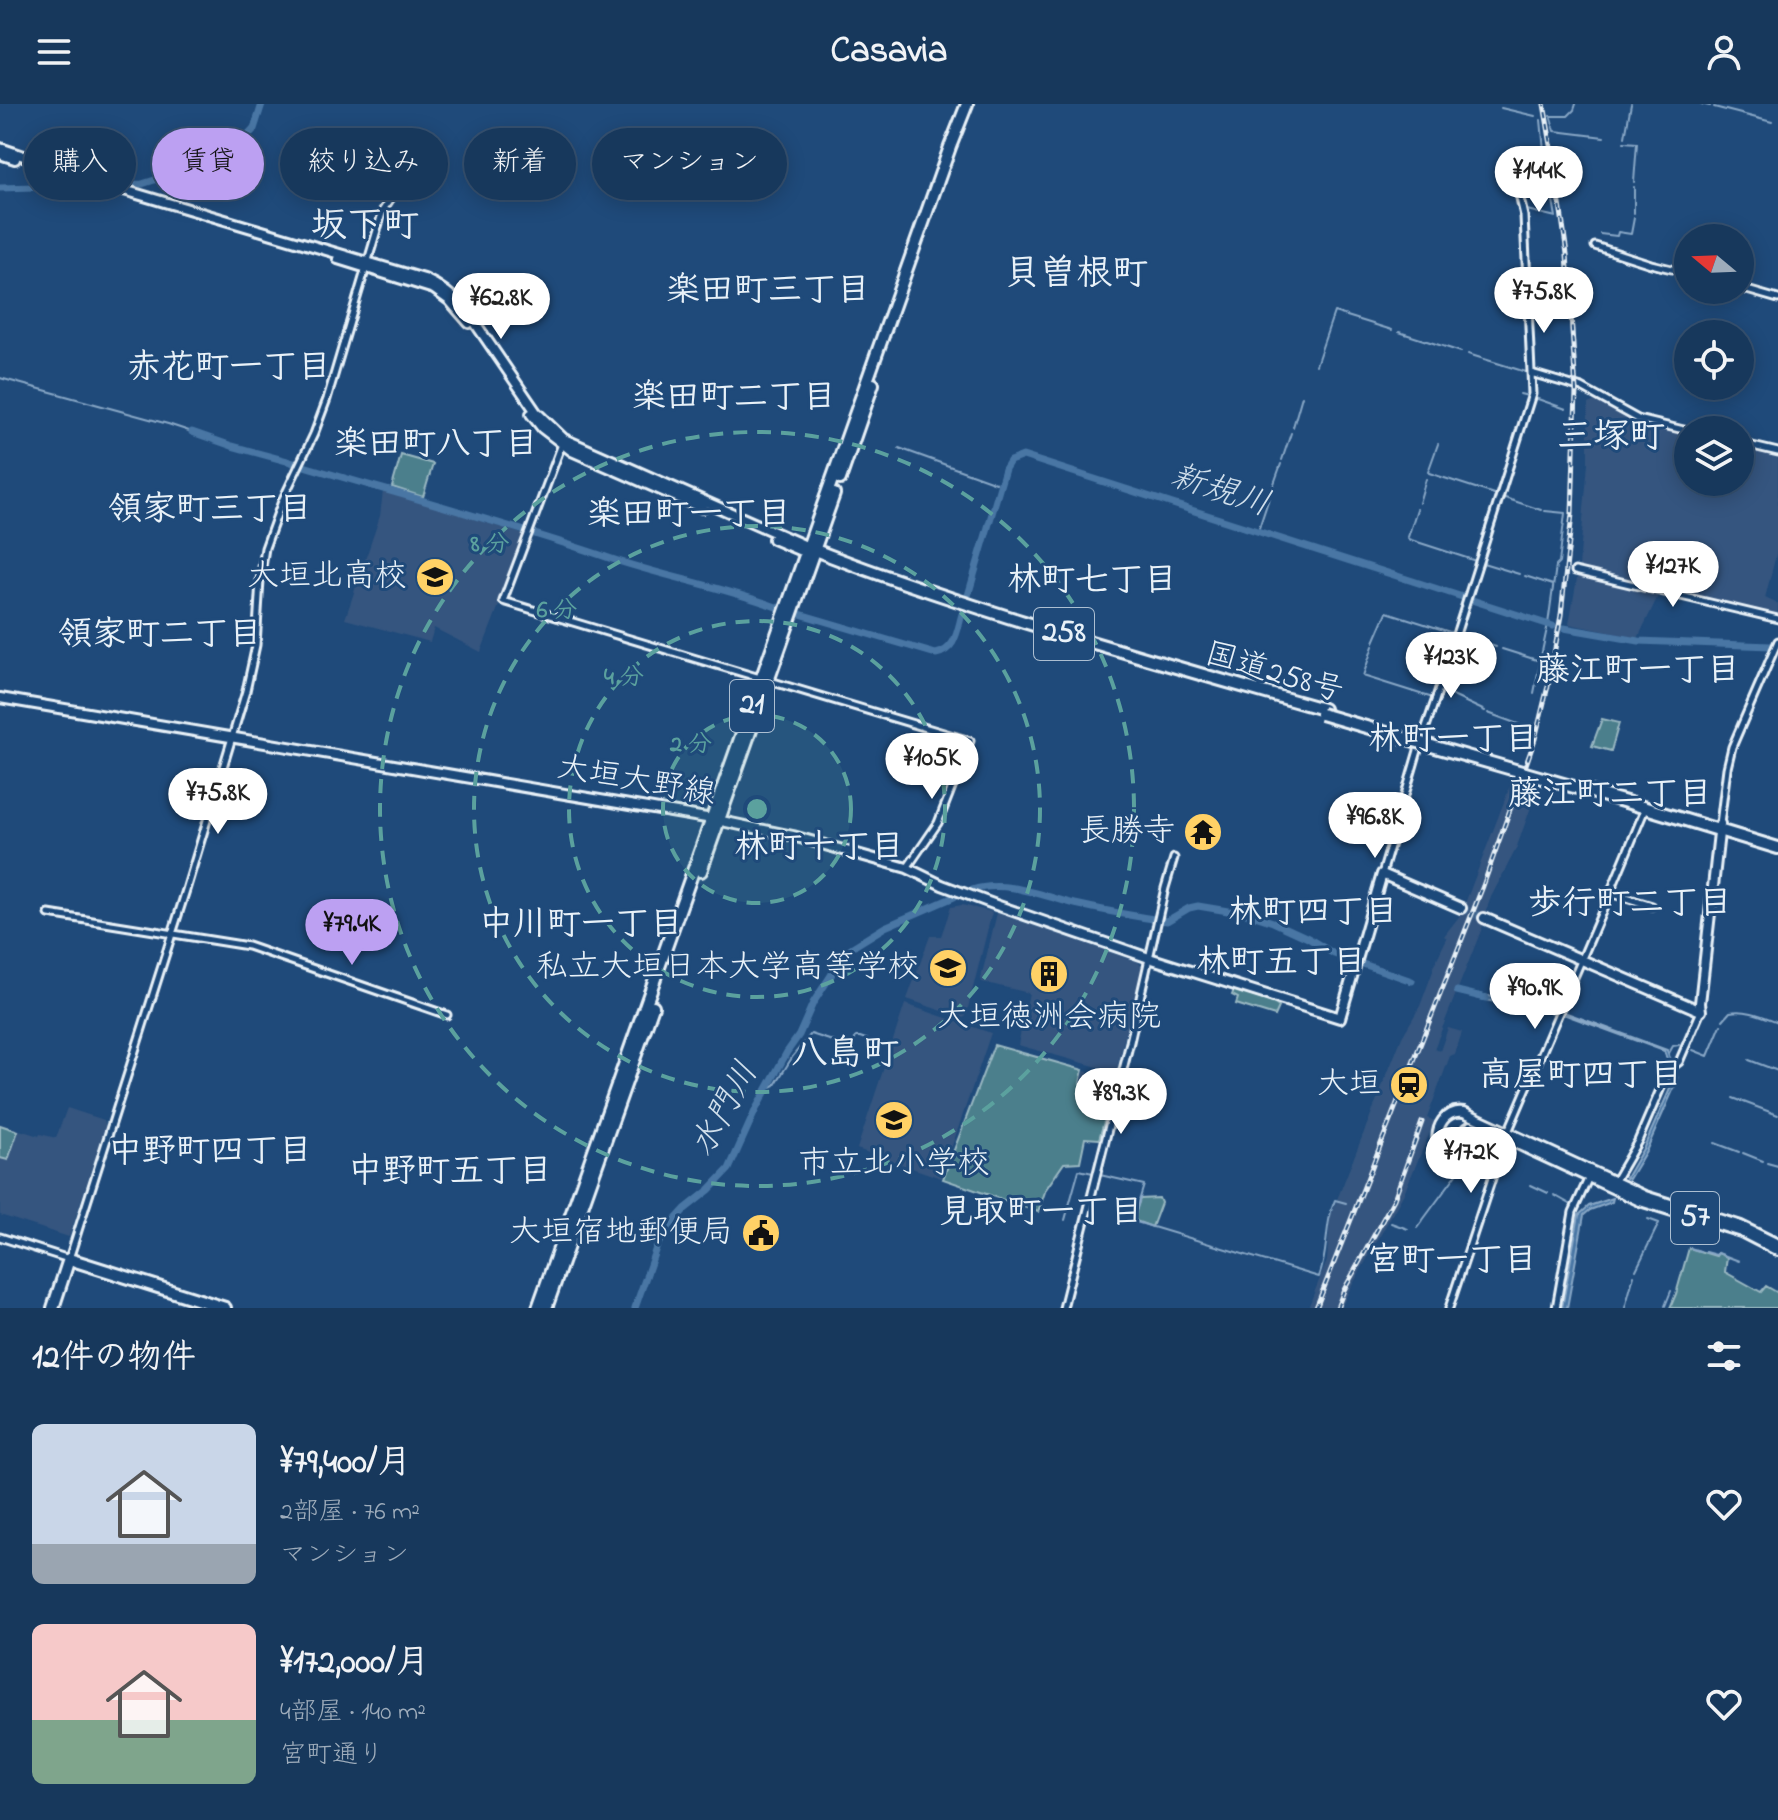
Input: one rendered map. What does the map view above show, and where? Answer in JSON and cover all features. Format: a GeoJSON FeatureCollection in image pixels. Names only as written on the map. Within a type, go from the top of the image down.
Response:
{"type":"FeatureCollection","features":[{"type":"Feature","properties":{"kind":"highway","name":"21"},"geometry":{"type":"LineString","coordinates":[[538,1308],[765,680],[967,104]]}},
{"type":"Feature","properties":{"kind":"highway","name":"21"},"geometry":{"type":"LineString","coordinates":[[810,552],[974,104]]}},
{"type":"Feature","properties":{"kind":"highway","name":"国道258号"},"geometry":{"type":"LineString","coordinates":[[810,552],[882,582],[1015,625],[1720,827],[1778,848]]}},
{"type":"Feature","properties":{"kind":"highway","name":"国道258号"},"geometry":{"type":"LineString","coordinates":[[1626,800],[1645,808],[1778,842]]}},
{"type":"Feature","properties":{"kind":"highway","name":"21"},"geometry":{"type":"LineString","coordinates":[[546,1308],[715,820]]}},
{"type":"Feature","properties":{"kind":"highway"},"geometry":{"type":"LineString","coordinates":[[53,1308],[69,1259],[225,1308]]}},
{"type":"Feature","properties":{"kind":"main road"},"geometry":{"type":"LineString","coordinates":[[0,148],[24,158]]}},
{"type":"Feature","properties":{"kind":"main road"},"geometry":{"type":"LineString","coordinates":[[0,154],[24,161]]}},
{"type":"Feature","properties":{"kind":"main road"},"geometry":{"type":"LineString","coordinates":[[136,196],[436,284],[454,296],[467,311],[536,412],[563,442],[810,552]]}},
{"type":"Feature","properties":{"kind":"main road","name":"大垣大野線"},"geometry":{"type":"LineString","coordinates":[[0,698],[793,836],[907,868],[965,894],[1149,958],[1340,1018],[1382,874]]}},
{"type":"Feature","properties":{"kind":"main road"},"geometry":{"type":"LineString","coordinates":[[1701,1011],[1720,827]]}},
{"type":"Feature","properties":{"kind":"main road"},"geometry":{"type":"LineString","coordinates":[[1382,874],[1461,908]]}},
{"type":"Feature","properties":{"kind":"main road"},"geometry":{"type":"LineString","coordinates":[[1484,918],[1701,1011]]}},
{"type":"Feature","properties":{"kind":"main road"},"geometry":{"type":"LineString","coordinates":[[1459,1111],[1474,1122],[1464,1130],[1454,1150],[1437,1142],[1444,1120],[1450,1113],[1459,1111]]}},
{"type":"Feature","properties":{"kind":"main road","name":"57"},"geometry":{"type":"LineString","coordinates":[[1474,1122],[1652,1205],[1741,1232],[1778,1251]]}},
{"type":"Feature","properties":{"kind":"main road","name":"57"},"geometry":{"type":"LineString","coordinates":[[1613,1186],[1741,1226],[1778,1244]]}},
{"type":"Feature","properties":{"kind":"street"},"geometry":{"type":"LineString","coordinates":[[1382,874],[1419,747],[1532,394],[1524,216],[1514,171]]}},
{"type":"Feature","properties":{"kind":"street"},"geometry":{"type":"LineString","coordinates":[[0,1237],[69,1259],[233,737],[256,645],[265,548],[327,399],[383,210],[390,200]]}},
{"type":"Feature","properties":{"kind":"street"},"geometry":{"type":"LineString","coordinates":[[1595,246],[1674,270]]}},
{"type":"Feature","properties":{"kind":"street"},"geometry":{"type":"LineString","coordinates":[[1754,292],[1778,299]]}},
{"type":"Feature","properties":{"kind":"street"},"geometry":{"type":"LineString","coordinates":[[1531,373],[1582,388],[1638,419],[1674,428]]}},
{"type":"Feature","properties":{"kind":"street"},"geometry":{"type":"LineString","coordinates":[[563,442],[503,601],[970,741],[938,823],[907,868]]}},
{"type":"Feature","properties":{"kind":"street"},"geometry":{"type":"LineString","coordinates":[[1754,446],[1778,452]]}},
{"type":"Feature","properties":{"kind":"street"},"geometry":{"type":"LineString","coordinates":[[1575,571],[1778,619]]}},
{"type":"Feature","properties":{"kind":"street"},"geometry":{"type":"LineString","coordinates":[[1720,827],[1728,760],[1777,645]]}},
{"type":"Feature","properties":{"kind":"street"},"geometry":{"type":"LineString","coordinates":[[1449,1308],[1507,1136],[1645,808]]}},
{"type":"Feature","properties":{"kind":"street"},"geometry":{"type":"LineString","coordinates":[[1063,1308],[1174,858]]}},
{"type":"Feature","properties":{"kind":"street"},"geometry":{"type":"LineString","coordinates":[[1610,893],[1652,906]]}},
{"type":"Feature","properties":{"kind":"street"},"geometry":{"type":"LineString","coordinates":[[49,914],[248,946],[447,1015]]}},
{"type":"Feature","properties":{"kind":"street"},"geometry":{"type":"LineString","coordinates":[[1613,1186],[1638,1141],[1669,1069],[1679,1062],[1701,1011]]}},
{"type":"Feature","properties":{"kind":"street"},"geometry":{"type":"LineString","coordinates":[[1556,1308],[1573,1212],[1590,1175]]}},
{"type":"Feature","properties":{"kind":"shaded area"},"geometry":{"type":"Polygon","coordinates":[[[1595,401],[1641,423],[1674,431],[1674,496],[1754,496],[1754,449],[1778,455],[1778,547],[1765,598],[1778,604],[1778,622],[1659,594],[1638,638],[1569,624],[1579,567],[1588,463],[1588,404],[1595,401]]]}},
{"type":"Feature","properties":{"kind":"shaded area","name":"大垣北高校"},"geometry":{"type":"Polygon","coordinates":[[[383,491],[526,535],[481,652],[434,628],[430,642],[345,619],[380,516],[383,491]]]}},
{"type":"Feature","properties":{"kind":"shaded area"},"geometry":{"type":"Polygon","coordinates":[[[1517,768],[1542,776],[1516,849],[1491,897],[1484,923],[1434,1049],[1440,1051],[1448,1028],[1462,1032],[1427,1118],[1435,1121],[1403,1195],[1341,1308],[1308,1308],[1327,1261],[1330,1217],[1402,1037],[1420,1006],[1447,938],[1444,936],[1461,914],[1517,768]]]}},
{"type":"Feature","properties":{"kind":"shaded area","name":"私立大垣日本大学高等学校"},"geometry":{"type":"Polygon","coordinates":[[[962,905],[992,912],[963,1018],[907,999],[930,936],[941,936],[951,907],[962,905]]]}},
{"type":"Feature","properties":{"kind":"shaded area"},"geometry":{"type":"Polygon","coordinates":[[[997,913],[1138,962],[1142,967],[1116,1072],[1018,1045],[1029,993],[982,982],[981,978],[997,913]]]}},
{"type":"Feature","properties":{"kind":"shaded area"},"geometry":{"type":"Polygon","coordinates":[[[1479,994],[1564,1012],[1667,1050],[1678,1079],[1647,1149],[1629,1179],[1626,1178],[1644,1147],[1674,1080],[1664,1051],[1566,1015],[1477,998],[1479,994]]]}},
{"type":"Feature","properties":{"kind":"shaded area"},"geometry":{"type":"Polygon","coordinates":[[[905,1004],[991,1033],[941,1178],[857,1149],[905,1004]]]}},
{"type":"Feature","properties":{"kind":"shaded area"},"geometry":{"type":"Polygon","coordinates":[[[1085,1071],[1115,1079],[1107,1108],[1083,1104],[1085,1087],[1080,1081],[1085,1071]]]}},
{"type":"Feature","properties":{"kind":"shaded area"},"geometry":{"type":"Polygon","coordinates":[[[67,1108],[104,1120],[106,1125],[69,1237],[0,1215],[0,1124],[56,1138],[67,1108]]]}},
{"type":"Feature","properties":{"kind":"shaded area"},"geometry":{"type":"Polygon","coordinates":[[[1613,1198],[1612,1202],[1584,1215],[1567,1308],[1562,1308],[1579,1215],[1589,1206],[1613,1198]]]}},
{"type":"Feature","properties":{"kind":"green space"},"geometry":{"type":"Polygon","coordinates":[[[401,455],[433,464],[423,497],[392,487],[401,455]]]}},
{"type":"Feature","properties":{"kind":"green space"},"geometry":{"type":"Polygon","coordinates":[[[1602,719],[1619,723],[1611,751],[1592,746],[1602,719]]]}},
{"type":"Feature","properties":{"kind":"green space"},"geometry":{"type":"Polygon","coordinates":[[[1234,990],[1273,1003],[1279,1007],[1275,1016],[1236,1004],[1238,998],[1232,995],[1234,990]]]}},
{"type":"Feature","properties":{"kind":"green space"},"geometry":{"type":"Polygon","coordinates":[[[994,1045],[1083,1070],[1080,1083],[1085,1087],[1083,1107],[1107,1111],[1099,1139],[1085,1138],[1080,1162],[1064,1163],[1046,1189],[1038,1212],[943,1179],[994,1045]]]}},
{"type":"Feature","properties":{"kind":"green space"},"geometry":{"type":"Polygon","coordinates":[[[0,1125],[18,1131],[8,1160],[0,1158],[0,1125]]]}},
{"type":"Feature","properties":{"kind":"green space"},"geometry":{"type":"Polygon","coordinates":[[[1159,1198],[1161,1203],[1152,1227],[1133,1220],[1140,1199],[1159,1198]]]}},
{"type":"Feature","properties":{"kind":"green space"},"geometry":{"type":"Polygon","coordinates":[[[1689,1248],[1727,1257],[1725,1272],[1761,1292],[1766,1286],[1778,1293],[1778,1308],[1670,1308],[1689,1248]]]}},
{"type":"Feature","properties":{"kind":"waterway"},"geometry":{"type":"LineString","coordinates":[[0,188],[142,184],[183,171],[240,144],[254,129],[262,104]]}},
{"type":"Feature","properties":{"kind":"waterway"},"geometry":{"type":"LineString","coordinates":[[1550,116],[1568,116],[1576,104]]}},
{"type":"Feature","properties":{"kind":"waterway"},"geometry":{"type":"LineString","coordinates":[[1625,137],[1631,104]]}},
{"type":"Feature","properties":{"kind":"waterway"},"geometry":{"type":"LineString","coordinates":[[1701,104],[1710,106]]}},
{"type":"Feature","properties":{"kind":"waterway"},"geometry":{"type":"LineString","coordinates":[[1714,107],[1772,122]]}},
{"type":"Feature","properties":{"kind":"waterway"},"geometry":{"type":"LineString","coordinates":[[1501,108],[1535,116]]}},
{"type":"Feature","properties":{"kind":"waterway"},"geometry":{"type":"LineString","coordinates":[[1551,118],[1555,131],[1604,137]]}},
{"type":"Feature","properties":{"kind":"waterway"},"geometry":{"type":"LineString","coordinates":[[1527,210],[1556,217],[1541,120]]}},
{"type":"Feature","properties":{"kind":"waterway"},"geometry":{"type":"LineString","coordinates":[[1624,142],[1637,143],[1634,182]]}},
{"type":"Feature","properties":{"kind":"waterway"},"geometry":{"type":"LineString","coordinates":[[1634,187],[1634,213]]}},
{"type":"Feature","properties":{"kind":"waterway"},"geometry":{"type":"LineString","coordinates":[[1600,234],[1631,234],[1634,218]]}},
{"type":"Feature","properties":{"kind":"waterway"},"geometry":{"type":"LineString","coordinates":[[1542,268],[1565,276],[1564,271]]}},
{"type":"Feature","properties":{"kind":"waterway"},"geometry":{"type":"LineString","coordinates":[[1316,365],[1334,312],[1392,330]]}},
{"type":"Feature","properties":{"kind":"waterway"},"geometry":{"type":"LineString","coordinates":[[1399,332],[1461,352]]}},
{"type":"Feature","properties":{"kind":"waterway"},"geometry":{"type":"LineString","coordinates":[[1468,354],[1526,372]]}},
{"type":"Feature","properties":{"kind":"waterway"},"geometry":{"type":"LineString","coordinates":[[0,378],[192,432]]}},
{"type":"Feature","properties":{"kind":"waterway"},"geometry":{"type":"LineString","coordinates":[[1520,394],[1528,396]]}},
{"type":"Feature","properties":{"kind":"waterway"},"geometry":{"type":"LineString","coordinates":[[1293,427],[1302,396]]}},
{"type":"Feature","properties":{"kind":"waterway"},"geometry":{"type":"LineString","coordinates":[[1535,398],[1566,409]]}},
{"type":"Feature","properties":{"kind":"waterway","name":"新規川"},"geometry":{"type":"LineString","coordinates":[[192,432],[779,608]]}},
{"type":"Feature","properties":{"kind":"waterway"},"geometry":{"type":"LineString","coordinates":[[1282,460],[1291,433]]}},
{"type":"Feature","properties":{"kind":"waterway"},"geometry":{"type":"LineString","coordinates":[[1428,472],[1438,444]]}},
{"type":"Feature","properties":{"kind":"waterway"},"geometry":{"type":"LineString","coordinates":[[899,448],[996,483]]}},
{"type":"Feature","properties":{"kind":"waterway","name":"新規川"},"geometry":{"type":"LineString","coordinates":[[967,599],[1005,469],[1010,461],[1023,456],[1553,626]]}},
{"type":"Feature","properties":{"kind":"waterway"},"geometry":{"type":"LineString","coordinates":[[1270,495],[1281,464]]}},
{"type":"Feature","properties":{"kind":"waterway"},"geometry":{"type":"LineString","coordinates":[[1429,473],[1497,495]]}},
{"type":"Feature","properties":{"kind":"waterway"},"geometry":{"type":"LineString","coordinates":[[1419,503],[1426,479]]}},
{"type":"Feature","properties":{"kind":"waterway"},"geometry":{"type":"LineString","coordinates":[[1258,531],[1269,498]]}},
{"type":"Feature","properties":{"kind":"waterway"},"geometry":{"type":"LineString","coordinates":[[1505,498],[1541,510]]}},
{"type":"Feature","properties":{"kind":"waterway"},"geometry":{"type":"LineString","coordinates":[[1408,537],[1417,509]]}},
{"type":"Feature","properties":{"kind":"waterway"},"geometry":{"type":"LineString","coordinates":[[1502,649],[1540,661],[1559,563],[1565,513],[1545,511]]}},
{"type":"Feature","properties":{"kind":"waterway"},"geometry":{"type":"LineString","coordinates":[[1408,539],[1476,561]]}},
{"type":"Feature","properties":{"kind":"waterway"},"geometry":{"type":"LineString","coordinates":[[1483,563],[1519,574]]}},
{"type":"Feature","properties":{"kind":"waterway"},"geometry":{"type":"LineString","coordinates":[[1525,576],[1553,585]]}},
{"type":"Feature","properties":{"kind":"waterway"},"geometry":{"type":"LineString","coordinates":[[1374,642],[1387,612],[1453,633]]}},
{"type":"Feature","properties":{"kind":"waterway","name":"新規川"},"geometry":{"type":"LineString","coordinates":[[800,614],[936,654],[952,644],[962,614]]}},
{"type":"Feature","properties":{"kind":"waterway","name":"新規川"},"geometry":{"type":"LineString","coordinates":[[1564,628],[1639,641],[1778,648]]}},
{"type":"Feature","properties":{"kind":"waterway"},"geometry":{"type":"LineString","coordinates":[[1459,635],[1496,647]]}},
{"type":"Feature","properties":{"kind":"waterway"},"geometry":{"type":"LineString","coordinates":[[1373,646],[1363,676],[1433,698],[1436,688]]}},
{"type":"Feature","properties":{"kind":"waterway"},"geometry":{"type":"LineString","coordinates":[[1534,693],[1540,663]]}},
{"type":"Feature","properties":{"kind":"waterway"},"geometry":{"type":"LineString","coordinates":[[1442,691],[1485,711]]}},
{"type":"Feature","properties":{"kind":"waterway"},"geometry":{"type":"LineString","coordinates":[[1488,713],[1526,727]]}},
{"type":"Feature","properties":{"kind":"waterway","name":"水門川"},"geometry":{"type":"LineString","coordinates":[[972,890],[1011,887],[1087,907],[1167,921],[1198,906],[1252,915],[1308,938],[1334,954],[1412,981]]}},
{"type":"Feature","properties":{"kind":"waterway","name":"水門川"},"geometry":{"type":"LineString","coordinates":[[635,1308],[665,1231],[729,1169],[756,1109],[799,1035],[813,1003],[843,957],[851,948],[885,927],[954,897]]}},
{"type":"Feature","properties":{"kind":"waterway","name":"水門川"},"geometry":{"type":"LineString","coordinates":[[1457,991],[1486,998]]}},
{"type":"Feature","properties":{"kind":"waterway"},"geometry":{"type":"LineString","coordinates":[[1723,1020],[1730,1012],[1742,1011],[1778,1022]]}},
{"type":"Feature","properties":{"kind":"waterway"},"geometry":{"type":"LineString","coordinates":[[1693,1050],[1708,1056],[1721,1025]]}},
{"type":"Feature","properties":{"kind":"waterway"},"geometry":{"type":"LineString","coordinates":[[769,1088],[775,1085],[811,1034],[848,1046]]}},
{"type":"Feature","properties":{"kind":"waterway"},"geometry":{"type":"LineString","coordinates":[[851,1048],[856,1037],[885,1046]]}},
{"type":"Feature","properties":{"kind":"waterway"},"geometry":{"type":"LineString","coordinates":[[1669,1053],[1673,1046],[1679,1045]]}},
{"type":"Feature","properties":{"kind":"waterway"},"geometry":{"type":"LineString","coordinates":[[1749,1060],[1778,1071]]}},
{"type":"Feature","properties":{"kind":"waterway"},"geometry":{"type":"LineString","coordinates":[[1733,1098],[1778,1115]]}},
{"type":"Feature","properties":{"kind":"waterway"},"geometry":{"type":"LineString","coordinates":[[1715,1143],[1739,1152]]}},
{"type":"Feature","properties":{"kind":"waterway"},"geometry":{"type":"LineString","coordinates":[[1743,1153],[1763,1161]]}},
{"type":"Feature","properties":{"kind":"waterway"},"geometry":{"type":"LineString","coordinates":[[1767,1163],[1778,1166]]}},
{"type":"Feature","properties":{"kind":"waterway"},"geometry":{"type":"LineString","coordinates":[[1417,1228],[1459,1171],[1470,1165],[1486,1170]]}},
{"type":"Feature","properties":{"kind":"waterway"},"geometry":{"type":"LineString","coordinates":[[1065,1220],[1079,1170],[1093,1173]]}},
{"type":"Feature","properties":{"kind":"waterway"},"geometry":{"type":"LineString","coordinates":[[1100,1175],[1144,1185],[1133,1221],[1319,1277],[1335,1200],[1346,1203]]}},
{"type":"Feature","properties":{"kind":"waterway"},"geometry":{"type":"LineString","coordinates":[[1531,1185],[1548,1193]]}},
{"type":"Feature","properties":{"kind":"waterway"},"geometry":{"type":"LineString","coordinates":[[1554,1195],[1570,1204]]}},
{"type":"Feature","properties":{"kind":"waterway"},"geometry":{"type":"LineString","coordinates":[[1636,1270],[1659,1223],[1648,1219]]}},
{"type":"Feature","properties":{"kind":"waterway"},"geometry":{"type":"LineString","coordinates":[[1391,1223],[1408,1229]]}},
{"type":"Feature","properties":{"kind":"waterway"},"geometry":{"type":"LineString","coordinates":[[1690,1248],[1700,1251]]}},
{"type":"Feature","properties":{"kind":"waterway"},"geometry":{"type":"LineString","coordinates":[[1705,1252],[1739,1261]]}},
{"type":"Feature","properties":{"kind":"waterway"},"geometry":{"type":"LineString","coordinates":[[1625,1308],[1634,1275]]}},
{"type":"Feature","properties":{"kind":"waterway"},"geometry":{"type":"LineString","coordinates":[[1665,1306],[1671,1291]]}},
{"type":"Feature","properties":{"kind":"tunnel"},"geometry":{"type":"LineString","coordinates":[[1461,908],[1484,918]]}},
{"type":"Feature","properties":{"kind":"railway"},"geometry":{"type":"LineString","coordinates":[[1316,1308],[1483,886],[1535,739],[1549,682],[1561,615],[1572,514],[1576,391],[1567,254],[1544,104]]}},
{"type":"Feature","properties":{"kind":"railway"},"geometry":{"type":"LineString","coordinates":[[1337,1308],[1394,1199],[1422,1122]]}},
{"type":"Feature","properties":{"kind":"place","name":"大垣北高校"},"geometry":{"type":"Point","coordinates":[435,577]}},
{"type":"Feature","properties":{"kind":"place","name":"長勝寺"},"geometry":{"type":"Point","coordinates":[1203,832]}},
{"type":"Feature","properties":{"kind":"place","name":"私立大垣日本大学高等学校"},"geometry":{"type":"Point","coordinates":[948,968]}},
{"type":"Feature","properties":{"kind":"place","name":"大垣徳洲会病院"},"geometry":{"type":"Point","coordinates":[1049,974]}},
{"type":"Feature","properties":{"kind":"place","name":"大垣"},"geometry":{"type":"Point","coordinates":[1409,1085]}},
{"type":"Feature","properties":{"kind":"place","name":"市立北小学校"},"geometry":{"type":"Point","coordinates":[894,1120]}},
{"type":"Feature","properties":{"kind":"place","name":"大垣宿地郵便局"},"geometry":{"type":"Point","coordinates":[761,1233]}},
{"type":"Feature","properties":{"kind":"district","name":"坂下町"},"geometry":{"type":"Point","coordinates":[365,227]}},
{"type":"Feature","properties":{"kind":"district","name":"貝曽根町"},"geometry":{"type":"Point","coordinates":[1076,275]}},
{"type":"Feature","properties":{"kind":"district","name":"楽田町三丁目"},"geometry":{"type":"Point","coordinates":[768,292]}},
{"type":"Feature","properties":{"kind":"district","name":"赤花町一丁目"},"geometry":{"type":"Point","coordinates":[229,369]}},
{"type":"Feature","properties":{"kind":"district","name":"楽田町二丁目"},"geometry":{"type":"Point","coordinates":[734,399]}},
{"type":"Feature","properties":{"kind":"district","name":"三塚町"},"geometry":{"type":"Point","coordinates":[1611,438]}},
{"type":"Feature","properties":{"kind":"district","name":"楽田町八丁目"},"geometry":{"type":"Point","coordinates":[436,446]}},
{"type":"Feature","properties":{"kind":"district","name":"領家町三丁目"},"geometry":{"type":"Point","coordinates":[210,511]}},
{"type":"Feature","properties":{"kind":"district","name":"楽田町一丁目"},"geometry":{"type":"Point","coordinates":[689,516]}},
{"type":"Feature","properties":{"kind":"district","name":"林町七丁目"},"geometry":{"type":"Point","coordinates":[1092,582]}},
{"type":"Feature","properties":{"kind":"district","name":"領家町二丁目"},"geometry":{"type":"Point","coordinates":[160,636]}},
{"type":"Feature","properties":{"kind":"district","name":"藤江町一丁目"},"geometry":{"type":"Point","coordinates":[1638,672]}},
{"type":"Feature","properties":{"kind":"district","name":"林町一丁目"},"geometry":{"type":"Point","coordinates":[1453,741]}},
{"type":"Feature","properties":{"kind":"district","name":"藤江町二丁目"},"geometry":{"type":"Point","coordinates":[1610,796]}},
{"type":"Feature","properties":{"kind":"district","name":"林町十丁目"},"geometry":{"type":"Point","coordinates":[819,849]}},
{"type":"Feature","properties":{"kind":"district","name":"歩行町二丁目"},"geometry":{"type":"Point","coordinates":[1630,905]}},
{"type":"Feature","properties":{"kind":"district","name":"林町四丁目"},"geometry":{"type":"Point","coordinates":[1313,914]}},
{"type":"Feature","properties":{"kind":"district","name":"中川町一丁目"},"geometry":{"type":"Point","coordinates":[581,926]}},
{"type":"Feature","properties":{"kind":"district","name":"林町五丁目"},"geometry":{"type":"Point","coordinates":[1281,964]}},
{"type":"Feature","properties":{"kind":"district","name":"八島町"},"geometry":{"type":"Point","coordinates":[845,1055]}},
{"type":"Feature","properties":{"kind":"district","name":"高屋町四丁目"},"geometry":{"type":"Point","coordinates":[1581,1077]}},
{"type":"Feature","properties":{"kind":"district","name":"中野町四丁目"},"geometry":{"type":"Point","coordinates":[210,1153]}},
{"type":"Feature","properties":{"kind":"district","name":"中野町五丁目"},"geometry":{"type":"Point","coordinates":[450,1173]}},
{"type":"Feature","properties":{"kind":"district","name":"見取町一丁目"},"geometry":{"type":"Point","coordinates":[1041,1214]}},
{"type":"Feature","properties":{"kind":"district","name":"宮町一丁目"},"geometry":{"type":"Point","coordinates":[1452,1262]}}]}
